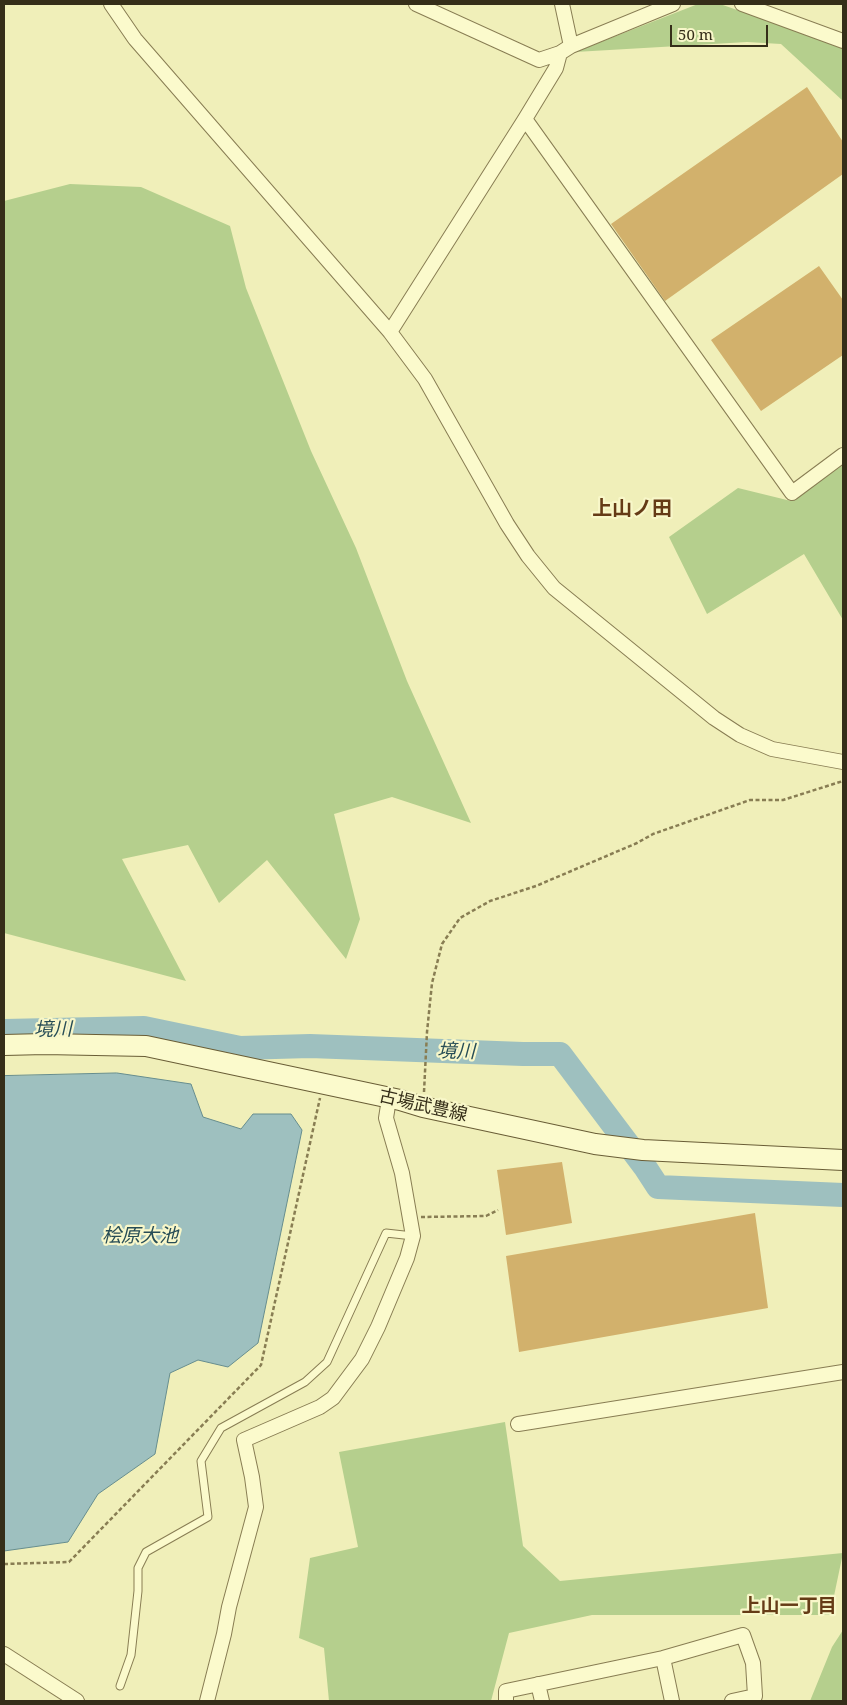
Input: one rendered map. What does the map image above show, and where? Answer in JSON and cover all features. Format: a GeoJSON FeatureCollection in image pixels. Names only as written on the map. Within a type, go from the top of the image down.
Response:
{"type":"FeatureCollection","features":[{"type":"Feature","properties":{"kind":"main road","name":"古場武豊線"},"geometry":{"type":"LineString","coordinates":[[4,1046],[54,1044],[146,1046],[605,1145],[688,1153],[843,1160]]}},
{"type":"Feature","properties":{"kind":"street"},"geometry":{"type":"LineString","coordinates":[[112,4],[135,39],[390,332],[425,379],[507,524],[528,556],[554,588],[714,718],[740,735],[772,749],[843,762]]}},
{"type":"Feature","properties":{"kind":"street"},"geometry":{"type":"LineString","coordinates":[[416,4],[539,60],[673,4]]}},
{"type":"Feature","properties":{"kind":"street"},"geometry":{"type":"LineString","coordinates":[[390,332],[526,119],[566,49],[562,4]]}},
{"type":"Feature","properties":{"kind":"street"},"geometry":{"type":"LineString","coordinates":[[742,4],[772,9],[843,41]]}},
{"type":"Feature","properties":{"kind":"street"},"geometry":{"type":"LineString","coordinates":[[526,119],[792,493],[843,455]]}},
{"type":"Feature","properties":{"kind":"street"},"geometry":{"type":"LineString","coordinates":[[206,1701],[256,1507],[244,1440],[320,1407],[333,1398],[362,1359],[378,1327],[407,1258],[413,1236],[402,1173],[386,1118],[389,1099]]}},
{"type":"Feature","properties":{"kind":"street"},"geometry":{"type":"LineString","coordinates":[[518,1424],[843,1372]]}},
{"type":"Feature","properties":{"kind":"street"},"geometry":{"type":"LineString","coordinates":[[506,1701],[506,1691],[663,1658],[743,1635],[753,1663],[754,1699],[732,1701]]}},
{"type":"Feature","properties":{"kind":"street"},"geometry":{"type":"LineString","coordinates":[[4,1654],[77,1701]]}},
{"type":"Feature","properties":{"kind":"street"},"geometry":{"type":"LineString","coordinates":[[663,1658],[672,1701]]}},
{"type":"Feature","properties":{"kind":"street"},"geometry":{"type":"LineString","coordinates":[[538,1684],[542,1701]]}},
{"type":"Feature","properties":{"kind":"lane"},"geometry":{"type":"LineString","coordinates":[[120,1686],[131,1655],[138,1591],[138,1568],[146,1552],[208,1517],[201,1461],[221,1428],[305,1382],[326,1362],[386,1233],[413,1236]]}},
{"type":"Feature","properties":{"kind":"path"},"geometry":{"type":"LineString","coordinates":[[423,1107],[432,983],[442,944],[460,918],[490,902],[536,886],[637,843],[653,834],[750,800],[782,800],[843,780]]}},
{"type":"Feature","properties":{"kind":"path"},"geometry":{"type":"LineString","coordinates":[[4,1564],[69,1562],[261,1365],[321,1092]]}},
{"type":"Feature","properties":{"kind":"path"},"geometry":{"type":"LineString","coordinates":[[410,1217],[486,1216],[498,1210]]}},
{"type":"Feature","properties":{"kind":"green space"},"geometry":{"type":"Polygon","coordinates":[[[698,4],[720,4],[843,47],[843,101],[781,44],[747,42],[575,52],[698,4]]]}},
{"type":"Feature","properties":{"kind":"green space"},"geometry":{"type":"Polygon","coordinates":[[[70,184],[141,187],[230,226],[246,288],[311,451],[356,548],[407,681],[471,823],[392,797],[334,814],[360,919],[346,959],[267,860],[219,903],[188,845],[122,859],[186,981],[4,933],[4,201],[70,184]]]}},
{"type":"Feature","properties":{"kind":"green space"},"geometry":{"type":"Polygon","coordinates":[[[843,465],[843,620],[804,554],[707,614],[669,537],[738,488],[791,501],[843,465]]]}},
{"type":"Feature","properties":{"kind":"green space"},"geometry":{"type":"Polygon","coordinates":[[[505,1422],[523,1546],[560,1581],[843,1553],[830,1615],[592,1615],[509,1633],[491,1701],[329,1701],[324,1648],[299,1638],[310,1558],[358,1547],[339,1452],[505,1422]]]}},
{"type":"Feature","properties":{"kind":"green space"},"geometry":{"type":"Polygon","coordinates":[[[843,1630],[843,1701],[810,1701],[832,1647],[843,1630]]]}},
{"type":"Feature","properties":{"kind":"water","name":"桧原大池"},"geometry":{"type":"Polygon","coordinates":[[[117,1073],[191,1084],[203,1117],[241,1129],[253,1114],[291,1114],[302,1130],[258,1343],[228,1367],[198,1360],[170,1373],[155,1454],[98,1494],[68,1542],[4,1551],[4,1076],[117,1073]]]}},
{"type":"Feature","properties":{"kind":"building"},"geometry":{"type":"Polygon","coordinates":[[[807,87],[843,142],[843,174],[665,301],[611,224],[807,87]]]}},
{"type":"Feature","properties":{"kind":"building"},"geometry":{"type":"Polygon","coordinates":[[[819,266],[843,300],[843,355],[761,411],[711,340],[819,266]]]}},
{"type":"Feature","properties":{"kind":"building"},"geometry":{"type":"Polygon","coordinates":[[[562,1162],[572,1223],[506,1235],[497,1170],[562,1162]]]}},
{"type":"Feature","properties":{"kind":"building"},"geometry":{"type":"Polygon","coordinates":[[[755,1213],[768,1308],[519,1352],[506,1256],[755,1213]]]}},
{"type":"Feature","properties":{"kind":"waterway","name":"境川"},"geometry":{"type":"LineString","coordinates":[[4,1031],[144,1028],[240,1048],[310,1046],[560,1054],[658,1187],[843,1195]]}},
{"type":"Feature","properties":{"kind":"district","name":"上山ノ田"},"geometry":{"type":"Point","coordinates":[632,509]}},
{"type":"Feature","properties":{"kind":"district","name":"上山一丁目"},"geometry":{"type":"Point","coordinates":[789,1607]}}]}
